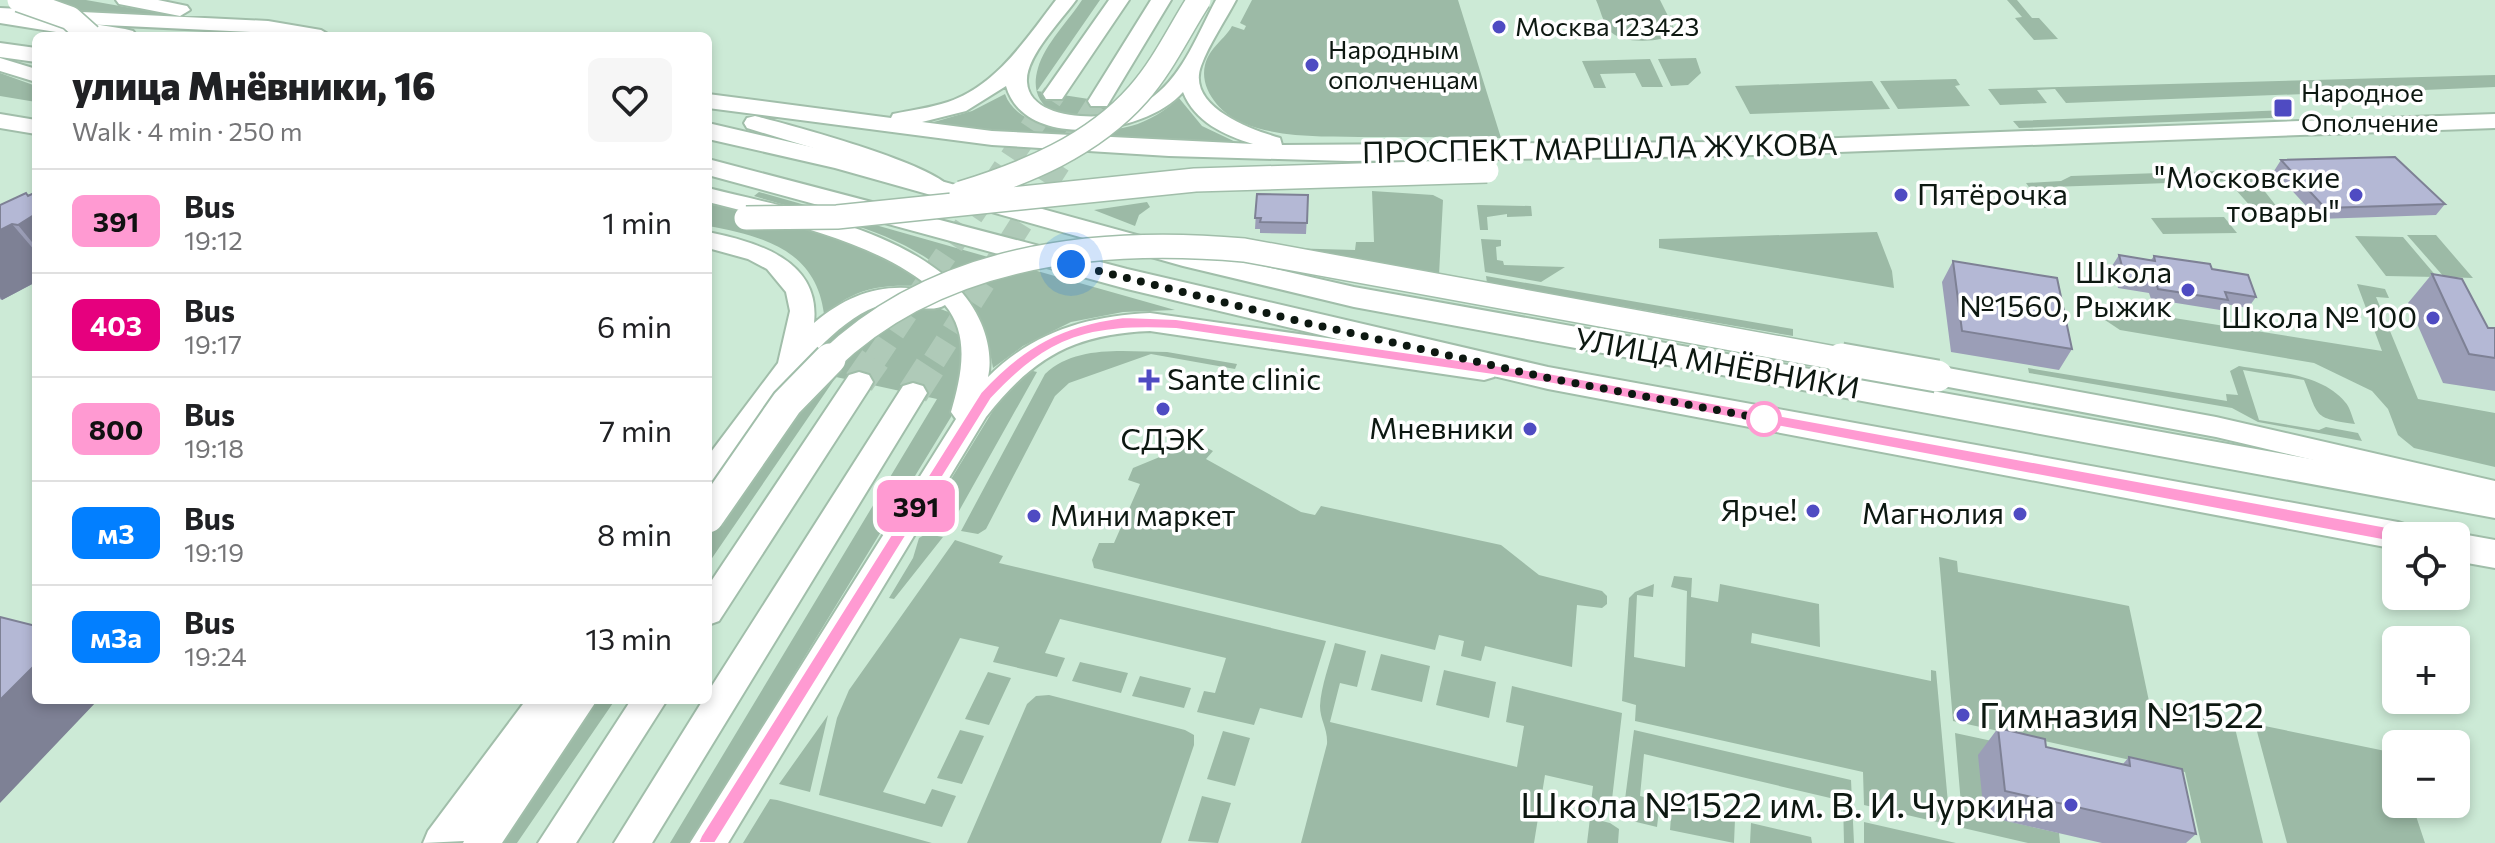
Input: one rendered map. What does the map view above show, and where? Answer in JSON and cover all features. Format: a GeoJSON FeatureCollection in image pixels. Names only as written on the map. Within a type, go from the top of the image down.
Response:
{"type":"FeatureCollection","features":[{"type":"Feature","properties":{"kind":"main road"},"geometry":{"type":"LineString","coordinates":[[19,0],[70,18],[86,32]]}},
{"type":"Feature","properties":{"kind":"main road"},"geometry":{"type":"LineString","coordinates":[[126,0],[297,32]]}},
{"type":"Feature","properties":{"kind":"main road"},"geometry":{"type":"LineString","coordinates":[[824,118],[889,120],[938,112],[993,88],[1020,62],[1066,0]]}},
{"type":"Feature","properties":{"kind":"main road"},"geometry":{"type":"LineString","coordinates":[[1054,94],[1119,0]]}},
{"type":"Feature","properties":{"kind":"main road"},"geometry":{"type":"LineString","coordinates":[[1099,101],[1161,0]]}},
{"type":"Feature","properties":{"kind":"main road"},"geometry":{"type":"LineString","coordinates":[[712,214],[778,219],[867,215],[947,197],[995,182],[1090,135],[1138,94],[1199,0]]}},
{"type":"Feature","properties":{"kind":"main road"},"geometry":{"type":"LineString","coordinates":[[1020,62],[1014,84],[1024,101],[1055,120],[1088,123],[1123,120],[1146,110],[1173,91],[1226,0]]}},
{"type":"Feature","properties":{"kind":"main road"},"geometry":{"type":"LineString","coordinates":[[0,15],[285,30]]}},
{"type":"Feature","properties":{"kind":"main road"},"geometry":{"type":"LineString","coordinates":[[0,15],[101,32]]}},
{"type":"Feature","properties":{"kind":"main road"},"geometry":{"type":"LineString","coordinates":[[0,50],[32,54]]}},
{"type":"Feature","properties":{"kind":"main road"},"geometry":{"type":"LineString","coordinates":[[0,64],[32,75]]}},
{"type":"Feature","properties":{"kind":"main road"},"geometry":{"type":"LineString","coordinates":[[1189,66],[1195,97],[1208,114],[1223,125],[1278,145],[1348,154]]}},
{"type":"Feature","properties":{"kind":"main road","name":"ПРОСПЕКТ МАРШАЛА ЖУКОВА"},"geometry":{"type":"LineString","coordinates":[[712,102],[992,138],[1348,154],[1741,149],[2495,121]]}},
{"type":"Feature","properties":{"kind":"main road"},"geometry":{"type":"LineString","coordinates":[[712,112],[857,151],[904,170],[945,192]]}},
{"type":"Feature","properties":{"kind":"main road"},"geometry":{"type":"LineString","coordinates":[[0,121],[32,126]]}},
{"type":"Feature","properties":{"kind":"main road"},"geometry":{"type":"LineString","coordinates":[[712,132],[815,155],[945,192]]}},
{"type":"Feature","properties":{"kind":"main road","name":"ПРОСПЕКТ МАРШАЛА ЖУКОВА"},"geometry":{"type":"LineString","coordinates":[[867,215],[1151,183],[1239,177],[1878,160],[2495,136]]}},
{"type":"Feature","properties":{"kind":"main road","name":"УЛИЦА МНЁВНИКИ"},"geometry":{"type":"LineString","coordinates":[[712,168],[1127,279],[1548,378],[2382,533]]}},
{"type":"Feature","properties":{"kind":"main road","name":"УЛИЦА МНЁВНИКИ"},"geometry":{"type":"LineString","coordinates":[[945,192],[1183,257],[1354,297],[2495,505]]}},
{"type":"Feature","properties":{"kind":"main road"},"geometry":{"type":"LineString","coordinates":[[712,196],[858,237],[898,253],[931,273],[959,303],[969,322],[977,352],[977,377],[962,419],[937,470]]}},
{"type":"Feature","properties":{"kind":"main road"},"geometry":{"type":"LineString","coordinates":[[712,241],[742,248],[774,261],[799,287],[803,298],[803,326],[776,386]]}},
{"type":"Feature","properties":{"kind":"main road"},"geometry":{"type":"LineString","coordinates":[[712,511],[797,391],[839,350],[871,326],[924,295],[993,266],[1066,248],[1174,243],[1244,250],[2187,421],[2495,492]]}},
{"type":"Feature","properties":{"kind":"main road"},"geometry":{"type":"LineString","coordinates":[[712,473],[776,386],[832,321],[863,302],[897,295],[928,299],[956,309],[969,322]]}},
{"type":"Feature","properties":{"kind":"main road"},"geometry":{"type":"LineString","coordinates":[[708,843],[937,470],[986,396],[1013,366],[1054,340],[1100,325],[1124,322],[1176,324],[1548,378]]}},
{"type":"Feature","properties":{"kind":"main road"},"geometry":{"type":"LineString","coordinates":[[712,606],[859,382]]}},
{"type":"Feature","properties":{"kind":"main road"},"geometry":{"type":"LineString","coordinates":[[632,843],[913,393]]}},
{"type":"Feature","properties":{"kind":"main road"},"geometry":{"type":"LineString","coordinates":[[2470,550],[2495,554]]}},
{"type":"Feature","properties":{"kind":"main road"},"geometry":{"type":"LineString","coordinates":[[441,843],[542,704]]}},
{"type":"Feature","properties":{"kind":"main road"},"geometry":{"type":"LineString","coordinates":[[481,843],[577,704]]}},
{"type":"Feature","properties":{"kind":"main road"},"geometry":{"type":"LineString","coordinates":[[556,843],[647,704]]}},
{"type":"Feature","properties":{"kind":"green space"},"geometry":{"type":"Polygon","coordinates":[[[47,0],[86,0],[182,17],[80,14],[47,0]]]}},
{"type":"Feature","properties":{"kind":"green space"},"geometry":{"type":"Polygon","coordinates":[[[1082,0],[1100,0],[1037,91],[1038,68],[1052,41],[1082,0]]]}},
{"type":"Feature","properties":{"kind":"green space"},"geometry":{"type":"Polygon","coordinates":[[[1252,0],[1458,0],[1501,138],[1306,136],[1273,132],[1235,119],[1220,108],[1209,92],[1205,83],[1205,65],[1232,26],[1244,30],[1246,26],[1240,23],[1252,0]]]}},
{"type":"Feature","properties":{"kind":"green space"},"geometry":{"type":"Polygon","coordinates":[[[1596,0],[1660,0],[1676,32],[1642,41],[1615,35],[1603,19],[1596,0]]]}},
{"type":"Feature","properties":{"kind":"green space"},"geometry":{"type":"Polygon","coordinates":[[[2007,0],[2017,0],[2032,18],[2039,18],[2058,39],[2034,40],[2015,18],[2022,17],[2007,0]]]}},
{"type":"Feature","properties":{"kind":"green space"},"geometry":{"type":"Polygon","coordinates":[[[1696,58],[1701,73],[1688,85],[1671,86],[1658,59],[1696,58]]]}},
{"type":"Feature","properties":{"kind":"green space"},"geometry":{"type":"Polygon","coordinates":[[[1650,59],[1663,87],[1642,87],[1635,73],[1600,74],[1606,88],[1594,88],[1582,61],[1650,59]]]}},
{"type":"Feature","properties":{"kind":"green space"},"geometry":{"type":"Polygon","coordinates":[[[0,73],[32,85],[32,101],[0,96],[0,73]]]}},
{"type":"Feature","properties":{"kind":"green space"},"geometry":{"type":"Polygon","coordinates":[[[2495,75],[2495,87],[2424,90],[2418,85],[2381,87],[2383,91],[2066,103],[2055,89],[2037,90],[2047,103],[2000,105],[1988,89],[2495,75]]]}},
{"type":"Feature","properties":{"kind":"green space"},"geometry":{"type":"Polygon","coordinates":[[[1956,79],[1960,85],[1955,86],[1970,106],[1898,109],[1880,81],[1956,79]]]}},
{"type":"Feature","properties":{"kind":"green space"},"geometry":{"type":"Polygon","coordinates":[[[1872,81],[1890,109],[1750,114],[1735,86],[1872,81]]]}},
{"type":"Feature","properties":{"kind":"green space"},"geometry":{"type":"Polygon","coordinates":[[[1037,91],[1134,106],[1112,117],[1069,118],[1046,107],[1037,91]]]}},
{"type":"Feature","properties":{"kind":"green space"},"geometry":{"type":"Polygon","coordinates":[[[1005,94],[1013,107],[1026,117],[1060,129],[1080,131],[1138,124],[1179,98],[1202,126],[1242,145],[995,131],[927,124],[972,111],[1005,94]]]}},
{"type":"Feature","properties":{"kind":"green space"},"geometry":{"type":"Polygon","coordinates":[[[2287,110],[2293,117],[2019,128],[2013,121],[2287,110]]]}},
{"type":"Feature","properties":{"kind":"green space"},"geometry":{"type":"Polygon","coordinates":[[[2248,170],[2277,207],[2252,208],[2228,181],[2050,187],[2064,207],[2044,208],[2026,183],[2061,181],[2071,176],[2248,170]]]}},
{"type":"Feature","properties":{"kind":"green space"},"geometry":{"type":"Polygon","coordinates":[[[1372,191],[1433,195],[1443,200],[1439,275],[1285,248],[1355,250],[1356,242],[1374,242],[1372,191]]]}},
{"type":"Feature","properties":{"kind":"green space"},"geometry":{"type":"Polygon","coordinates":[[[759,192],[1175,310],[1123,312],[1071,322],[1023,346],[993,368],[981,320],[964,291],[941,268],[883,236],[754,196],[759,192]]]}},
{"type":"Feature","properties":{"kind":"green space"},"geometry":{"type":"Polygon","coordinates":[[[1147,202],[1150,207],[1139,215],[1135,226],[1094,210],[1147,202]]]}},
{"type":"Feature","properties":{"kind":"green space"},"geometry":{"type":"Polygon","coordinates":[[[712,205],[847,240],[889,258],[931,287],[900,286],[869,290],[846,299],[824,314],[819,292],[798,261],[767,241],[712,227],[712,205]]]}},
{"type":"Feature","properties":{"kind":"green space"},"geometry":{"type":"Polygon","coordinates":[[[1477,205],[1531,206],[1532,216],[1507,217],[1507,214],[1487,217],[1488,230],[1480,230],[1477,205]]]}},
{"type":"Feature","properties":{"kind":"green space"},"geometry":{"type":"Polygon","coordinates":[[[2224,217],[2237,233],[2163,234],[2151,218],[2224,217]]]}},
{"type":"Feature","properties":{"kind":"green space"},"geometry":{"type":"Polygon","coordinates":[[[1877,232],[1892,271],[1894,288],[1659,248],[1659,239],[1877,232]]]}},
{"type":"Feature","properties":{"kind":"green space"},"geometry":{"type":"Polygon","coordinates":[[[2407,235],[2436,235],[2473,278],[2444,277],[2407,235]]]}},
{"type":"Feature","properties":{"kind":"green space"},"geometry":{"type":"Polygon","coordinates":[[[2355,236],[2403,237],[2437,277],[2386,276],[2355,236]]]}},
{"type":"Feature","properties":{"kind":"green space"},"geometry":{"type":"Polygon","coordinates":[[[1481,239],[1501,240],[1501,246],[1496,247],[1497,260],[1503,261],[1504,265],[1565,267],[1541,282],[1485,272],[1481,239]]]}},
{"type":"Feature","properties":{"kind":"green space"},"geometry":{"type":"Polygon","coordinates":[[[1486,276],[1793,329],[1793,336],[1487,283],[1486,276]]]}},
{"type":"Feature","properties":{"kind":"green space"},"geometry":{"type":"Polygon","coordinates":[[[2357,284],[2385,289],[2389,298],[2376,297],[2418,399],[2495,413],[2495,467],[2414,448],[2398,435],[2388,409],[2372,391],[2314,363],[2120,330],[2102,318],[2098,306],[2382,351],[2357,284]]]}},
{"type":"Feature","properties":{"kind":"green space"},"geometry":{"type":"Polygon","coordinates":[[[925,303],[951,313],[962,338],[964,365],[960,392],[951,417],[691,843],[670,843],[937,399],[836,377],[712,558],[712,492],[822,343],[865,307],[925,303]]]}},
{"type":"Feature","properties":{"kind":"green space"},"geometry":{"type":"Polygon","coordinates":[[[1167,352],[1237,364],[1235,369],[1151,354],[1069,383],[1055,396],[986,529],[978,534],[961,531],[1045,374],[1058,364],[1087,354],[1167,352]]]}},
{"type":"Feature","properties":{"kind":"green space"},"geometry":{"type":"Polygon","coordinates":[[[2239,366],[2295,375],[2323,385],[2347,404],[2355,424],[2331,420],[2319,414],[2304,380],[2243,370],[2259,420],[2358,433],[2362,441],[2258,422],[2232,408],[2029,373],[2028,368],[2227,401],[2226,394],[2238,395],[2230,371],[2239,366]]]}},
{"type":"Feature","properties":{"kind":"green space"},"geometry":{"type":"Polygon","coordinates":[[[1029,370],[1037,372],[950,527],[939,524],[934,516],[937,502],[1002,396],[1029,370]]]}},
{"type":"Feature","properties":{"kind":"green space"},"geometry":{"type":"Polygon","coordinates":[[[1196,442],[1213,451],[1206,459],[1301,512],[1315,515],[1321,506],[1501,545],[1539,575],[1602,591],[1607,596],[1607,604],[1602,608],[1577,605],[1572,667],[1485,646],[1481,661],[1461,656],[1464,641],[1439,635],[1435,650],[1094,568],[1092,560],[1099,543],[1114,543],[1140,484],[1128,480],[1133,468],[1196,442]]]}},
{"type":"Feature","properties":{"kind":"green space"},"geometry":{"type":"Polygon","coordinates":[[[926,534],[943,537],[894,599],[889,598],[913,558],[919,538],[926,534]]]}},
{"type":"Feature","properties":{"kind":"green space"},"geometry":{"type":"Polygon","coordinates":[[[955,540],[1003,556],[999,563],[1326,641],[1302,718],[1260,708],[1254,725],[1197,712],[1204,691],[1215,693],[1226,658],[1060,619],[1045,653],[1065,658],[1057,677],[993,662],[999,647],[960,638],[883,792],[925,804],[932,789],[956,796],[942,827],[819,795],[837,718],[849,690],[955,540]]]}},
{"type":"Feature","properties":{"kind":"green space"},"geometry":{"type":"Polygon","coordinates":[[[1939,557],[1957,561],[1958,572],[2129,606],[2150,706],[2234,724],[2263,843],[2201,843],[2185,772],[1953,721],[1939,557]]]}},
{"type":"Feature","properties":{"kind":"green space"},"geometry":{"type":"Polygon","coordinates":[[[1674,576],[1692,578],[1691,597],[1718,602],[1720,584],[1819,604],[1820,647],[1752,633],[1751,643],[1931,681],[1931,670],[1936,671],[1950,825],[1864,805],[1863,772],[1635,721],[1636,705],[1622,701],[1629,598],[1654,584],[1653,597],[1637,595],[1634,657],[1685,667],[1687,591],[1671,587],[1674,576]]]}},
{"type":"Feature","properties":{"kind":"green space"},"geometry":{"type":"Polygon","coordinates":[[[1335,643],[1366,651],[1357,687],[1340,683],[1330,722],[1517,767],[1524,726],[1506,722],[1512,686],[1622,713],[1611,808],[1591,803],[1593,786],[1545,775],[1534,843],[1301,843],[1327,744],[1320,706],[1335,643]]]}},
{"type":"Feature","properties":{"kind":"green space"},"geometry":{"type":"Polygon","coordinates":[[[1381,654],[1430,666],[1422,702],[1371,690],[1381,654]]]}},
{"type":"Feature","properties":{"kind":"green space"},"geometry":{"type":"Polygon","coordinates":[[[1080,662],[1128,673],[1121,693],[1072,681],[1080,662]]]}},
{"type":"Feature","properties":{"kind":"green space"},"geometry":{"type":"Polygon","coordinates":[[[1444,670],[1496,682],[1489,718],[1436,705],[1444,670]]]}},
{"type":"Feature","properties":{"kind":"green space"},"geometry":{"type":"Polygon","coordinates":[[[988,672],[1011,678],[989,725],[965,719],[988,672]]]}},
{"type":"Feature","properties":{"kind":"green space"},"geometry":{"type":"Polygon","coordinates":[[[1140,676],[1191,688],[1184,708],[1132,696],[1140,676]]]}},
{"type":"Feature","properties":{"kind":"green space"},"geometry":{"type":"Polygon","coordinates":[[[1049,695],[1185,730],[1194,735],[1194,745],[1161,843],[967,843],[1027,704],[1036,696],[1049,695]]]}},
{"type":"Feature","properties":{"kind":"green space"},"geometry":{"type":"Polygon","coordinates":[[[593,704],[612,704],[517,843],[498,843],[593,704]]]}},
{"type":"Feature","properties":{"kind":"green space"},"geometry":{"type":"Polygon","coordinates":[[[828,715],[810,792],[779,784],[828,715]]]}},
{"type":"Feature","properties":{"kind":"green space"},"geometry":{"type":"Polygon","coordinates":[[[2255,724],[2382,750],[2382,818],[2417,818],[2425,843],[2287,843],[2255,724]]]}},
{"type":"Feature","properties":{"kind":"green space"},"geometry":{"type":"Polygon","coordinates":[[[960,730],[984,736],[962,784],[937,778],[960,730]]]}},
{"type":"Feature","properties":{"kind":"green space"},"geometry":{"type":"Polygon","coordinates":[[[1634,730],[1851,780],[1854,843],[1844,843],[1843,801],[1644,754],[1640,796],[1660,801],[1657,827],[1628,820],[1624,807],[1634,730]]]}},
{"type":"Feature","properties":{"kind":"green space"},"geometry":{"type":"Polygon","coordinates":[[[1223,731],[1250,738],[1235,786],[1207,779],[1223,731]]]}},
{"type":"Feature","properties":{"kind":"green space"},"geometry":{"type":"Polygon","coordinates":[[[1955,733],[2006,744],[1984,816],[2059,833],[2060,843],[2028,843],[1963,828],[1955,733]]]}},
{"type":"Feature","properties":{"kind":"green space"},"geometry":{"type":"Polygon","coordinates":[[[1202,796],[1231,803],[1218,843],[1188,841],[1202,796]]]}},
{"type":"Feature","properties":{"kind":"green space"},"geometry":{"type":"Polygon","coordinates":[[[770,799],[777,800],[932,843],[743,843],[770,799]]]}},
{"type":"Feature","properties":{"kind":"green space"},"geometry":{"type":"Polygon","coordinates":[[[1672,804],[1735,819],[1734,843],[1670,830],[1672,804]]]}},
{"type":"Feature","properties":{"kind":"green space"},"geometry":{"type":"Polygon","coordinates":[[[1590,818],[1610,823],[1619,829],[1618,843],[1587,843],[1590,818]]]}},
{"type":"Feature","properties":{"kind":"green space"},"geometry":{"type":"Polygon","coordinates":[[[1864,822],[1956,843],[1864,843],[1864,822]]]}},
{"type":"Feature","properties":{"kind":"green space"},"geometry":{"type":"Polygon","coordinates":[[[1751,823],[1811,837],[1812,843],[1750,843],[1751,823]]]}},
{"type":"Feature","properties":{"kind":"building","name":"\"Московские товары\""},"geometry":{"type":"Polygon","coordinates":[[[2395,157],[2445,204],[2325,208],[2281,160],[2395,157]]]}},
{"type":"Feature","properties":{"kind":"building"},"geometry":{"type":"Polygon","coordinates":[[[26,193],[28,196],[32,194],[32,216],[18,225],[12,224],[0,230],[0,205],[26,193]]]}},
{"type":"Feature","properties":{"kind":"building"},"geometry":{"type":"Polygon","coordinates":[[[1257,194],[1308,195],[1307,223],[1260,222],[1261,218],[1255,218],[1257,194]]]}},
{"type":"Feature","properties":{"kind":"building"},"geometry":{"type":"Polygon","coordinates":[[[2119,255],[2155,261],[2154,256],[2210,264],[2212,269],[2248,275],[2256,297],[2225,292],[2228,300],[2158,289],[2156,282],[2125,277],[2119,255]]]}},
{"type":"Feature","properties":{"kind":"building"},"geometry":{"type":"Polygon","coordinates":[[[1953,261],[2057,278],[2072,349],[1962,331],[1953,261]]]}},
{"type":"Feature","properties":{"kind":"building"},"geometry":{"type":"Polygon","coordinates":[[[2432,274],[2462,279],[2488,328],[2495,328],[2495,358],[2469,354],[2432,274]]]}},
{"type":"Feature","properties":{"kind":"building"},"geometry":{"type":"Polygon","coordinates":[[[0,617],[32,625],[32,668],[0,700],[0,617]]]}},
{"type":"Feature","properties":{"kind":"building"},"geometry":{"type":"Polygon","coordinates":[[[1998,728],[2045,739],[2046,747],[2130,766],[2129,757],[2182,769],[2196,834],[2005,791],[1998,728]]]}},
{"type":"Feature","properties":{"kind":"tunnel"},"geometry":{"type":"LineString","coordinates":[[874,361],[1054,94]]}},
{"type":"Feature","properties":{"kind":"tunnel"},"geometry":{"type":"LineString","coordinates":[[934,361],[1099,101]]}},
{"type":"Feature","properties":{"kind":"tunnel"},"geometry":{"type":"LineString","coordinates":[[859,382],[875,359]]}},
{"type":"Feature","properties":{"kind":"tunnel"},"geometry":{"type":"LineString","coordinates":[[913,393],[935,359]]}},
{"type":"Feature","properties":{"kind":"bus line","name":"391"},"geometry":{"type":"LineString","coordinates":[[708,843],[937,470],[998,380],[1032,352],[1054,340],[1100,325],[1124,322],[1176,324],[1585,384],[2382,533]]}},
{"type":"Feature","properties":{"kind":"place","name":"Москва 123423"},"geometry":{"type":"Point","coordinates":[1499,27]}},
{"type":"Feature","properties":{"kind":"place","name":"Народным ополченцам"},"geometry":{"type":"Point","coordinates":[1312,65]}},
{"type":"Feature","properties":{"kind":"place","name":"Народное Ополчение"},"geometry":{"type":"Point","coordinates":[2283,108]}},
{"type":"Feature","properties":{"kind":"place","name":"Пятёрочка"},"geometry":{"type":"Point","coordinates":[1901,195]}},
{"type":"Feature","properties":{"kind":"place","name":"\"Московские товары\""},"geometry":{"type":"Point","coordinates":[2356,195]}},
{"type":"Feature","properties":{"kind":"place","name":"Школа №1560, Рыжик"},"geometry":{"type":"Point","coordinates":[2188,290]}},
{"type":"Feature","properties":{"kind":"place","name":"Школа № 100"},"geometry":{"type":"Point","coordinates":[2433,318]}},
{"type":"Feature","properties":{"kind":"place","name":"Sante clinic"},"geometry":{"type":"Point","coordinates":[1149,380]}},
{"type":"Feature","properties":{"kind":"place","name":"СДЭК"},"geometry":{"type":"Point","coordinates":[1163,409]}},
{"type":"Feature","properties":{"kind":"place","name":"Мневники"},"geometry":{"type":"Point","coordinates":[1530,429]}},
{"type":"Feature","properties":{"kind":"place","name":"Ярче!"},"geometry":{"type":"Point","coordinates":[1813,511]}},
{"type":"Feature","properties":{"kind":"place","name":"Магнолия"},"geometry":{"type":"Point","coordinates":[2020,514]}},
{"type":"Feature","properties":{"kind":"place","name":"Мини маркет"},"geometry":{"type":"Point","coordinates":[1034,516]}},
{"type":"Feature","properties":{"kind":"place","name":"Гимназия №1522"},"geometry":{"type":"Point","coordinates":[1963,715]}},
{"type":"Feature","properties":{"kind":"place","name":"Школа №1522 им. В. И. Чуркина"},"geometry":{"type":"Point","coordinates":[2071,805]}},
{"type":"Feature","properties":{"kind":"route"},"geometry":{"type":"LineString","coordinates":[[1071,264],[1298,321],[1548,378],[1764,419]]}}]}
